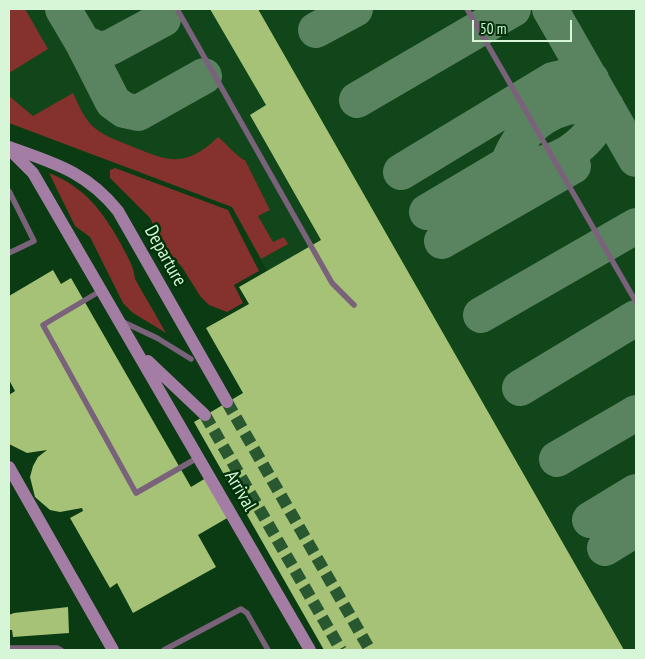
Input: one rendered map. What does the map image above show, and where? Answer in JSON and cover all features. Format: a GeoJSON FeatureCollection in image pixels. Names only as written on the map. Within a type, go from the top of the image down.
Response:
{"type":"FeatureCollection","features":[{"type":"Feature","properties":{"kind":"street","name":"Departure"},"geometry":{"type":"LineString","coordinates":[[9,148],[40,158],[76,174],[103,192],[118,212],[227,402]]}},
{"type":"Feature","properties":{"kind":"street","name":"Arrival"},"geometry":{"type":"LineString","coordinates":[[9,148],[34,172],[310,650]]}},
{"type":"Feature","properties":{"kind":"street","name":"Arrival"},"geometry":{"type":"LineString","coordinates":[[138,351],[204,415]]}},
{"type":"Feature","properties":{"kind":"street"},"geometry":{"type":"LineString","coordinates":[[9,467],[113,650]]}},
{"type":"Feature","properties":{"kind":"lane"},"geometry":{"type":"LineString","coordinates":[[177,9],[332,283],[354,305]]}},
{"type":"Feature","properties":{"kind":"lane"},"geometry":{"type":"LineString","coordinates":[[467,9],[636,302]]}},
{"type":"Feature","properties":{"kind":"lane"},"geometry":{"type":"LineString","coordinates":[[9,191],[34,241],[9,253]]}},
{"type":"Feature","properties":{"kind":"lane"},"geometry":{"type":"LineString","coordinates":[[102,290],[43,325],[136,493],[199,457]]}},
{"type":"Feature","properties":{"kind":"lane"},"geometry":{"type":"LineString","coordinates":[[120,320],[157,338],[191,359]]}},
{"type":"Feature","properties":{"kind":"lane"},"geometry":{"type":"LineString","coordinates":[[164,650],[241,610],[247,613],[268,650]]}},
{"type":"Feature","properties":{"kind":"lane"},"geometry":{"type":"LineString","coordinates":[[9,648],[57,648],[61,650]]}},
{"type":"Feature","properties":{"kind":"shaded area"},"geometry":{"type":"Polygon","coordinates":[[[9,9],[636,9],[636,650],[390,650],[206,328],[249,304],[239,287],[267,271],[232,207],[9,123],[9,9]]]}},
{"type":"Feature","properties":{"kind":"shaded area"},"geometry":{"type":"Polygon","coordinates":[[[9,9],[25,9],[48,49],[9,73],[9,9]]]}},
{"type":"Feature","properties":{"kind":"shaded area"},"geometry":{"type":"Polygon","coordinates":[[[73,93],[85,118],[92,126],[113,139],[156,156],[177,159],[186,158],[207,147],[218,137],[239,157],[245,160],[270,210],[258,216],[273,242],[284,237],[288,244],[261,259],[232,207],[9,123],[9,96],[33,116],[73,93]]]}},
{"type":"Feature","properties":{"kind":"shaded area"},"geometry":{"type":"Polygon","coordinates":[[[115,168],[228,210],[259,271],[234,285],[243,303],[227,312],[209,305],[200,296],[182,267],[164,248],[150,218],[110,178],[110,170],[115,168]]]}},
{"type":"Feature","properties":{"kind":"shaded area"},"geometry":{"type":"Polygon","coordinates":[[[49,173],[83,193],[100,211],[121,244],[132,265],[135,279],[166,333],[133,313],[123,303],[90,237],[75,226],[49,173]]]}},
{"type":"Feature","properties":{"kind":"building"},"geometry":{"type":"Polygon","coordinates":[[[210,9],[258,9],[624,650],[324,650],[194,422],[243,393],[206,328],[249,304],[239,287],[321,240],[250,115],[266,105],[210,9]]]}},
{"type":"Feature","properties":{"kind":"building"},"geometry":{"type":"Polygon","coordinates":[[[53,270],[61,284],[71,278],[191,487],[206,478],[229,517],[198,535],[216,567],[133,613],[117,583],[110,588],[70,518],[83,511],[82,508],[60,512],[50,510],[35,497],[30,477],[38,457],[47,450],[27,453],[9,444],[9,395],[15,391],[9,380],[9,296],[53,270]]]}},
{"type":"Feature","properties":{"kind":"building"},"geometry":{"type":"Polygon","coordinates":[[[68,607],[69,633],[13,637],[12,630],[9,630],[9,615],[14,613],[68,607]]]}},
{"type":"Feature","properties":{"kind":"taxiway"},"geometry":{"type":"LineString","coordinates":[[63,9],[83,43],[101,50],[111,47],[163,19]]}},
{"type":"Feature","properties":{"kind":"taxiway"},"geometry":{"type":"LineString","coordinates":[[316,30],[355,9]]}},
{"type":"Feature","properties":{"kind":"taxiway"},"geometry":{"type":"LineString","coordinates":[[357,100],[513,9]]}},
{"type":"Feature","properties":{"kind":"taxiway"},"geometry":{"type":"LineString","coordinates":[[550,9],[636,159]]}},
{"type":"Feature","properties":{"kind":"taxiway"},"geometry":{"type":"LineString","coordinates":[[83,43],[113,102],[124,110],[138,113],[204,76]]}},
{"type":"Feature","properties":{"kind":"taxiway"},"geometry":{"type":"LineString","coordinates":[[401,172],[553,80],[574,75],[591,79]]}},
{"type":"Feature","properties":{"kind":"taxiway"},"geometry":{"type":"LineString","coordinates":[[427,212],[508,164],[540,164],[555,160],[568,153],[580,145],[590,134],[606,106],[589,104],[574,106],[559,109],[546,116],[523,136],[508,164]]}},
{"type":"Feature","properties":{"kind":"taxiway"},"geometry":{"type":"LineString","coordinates":[[442,241],[573,166]]}},
{"type":"Feature","properties":{"kind":"taxiway"},"geometry":{"type":"LineString","coordinates":[[481,315],[636,226]]}},
{"type":"Feature","properties":{"kind":"taxiway"},"geometry":{"type":"LineString","coordinates":[[520,388],[636,318]]}},
{"type":"Feature","properties":{"kind":"taxiway"},"geometry":{"type":"LineString","coordinates":[[557,459],[636,413]]}},
{"type":"Feature","properties":{"kind":"taxiway"},"geometry":{"type":"LineString","coordinates":[[590,520],[636,492]]}},
{"type":"Feature","properties":{"kind":"taxiway"},"geometry":{"type":"LineString","coordinates":[[605,548],[636,529]]}},
{"type":"Feature","properties":{"kind":"tunnel"},"geometry":{"type":"LineString","coordinates":[[227,402],[370,650]]}},
{"type":"Feature","properties":{"kind":"tunnel"},"geometry":{"type":"LineString","coordinates":[[205,415],[341,650]]}}]}
